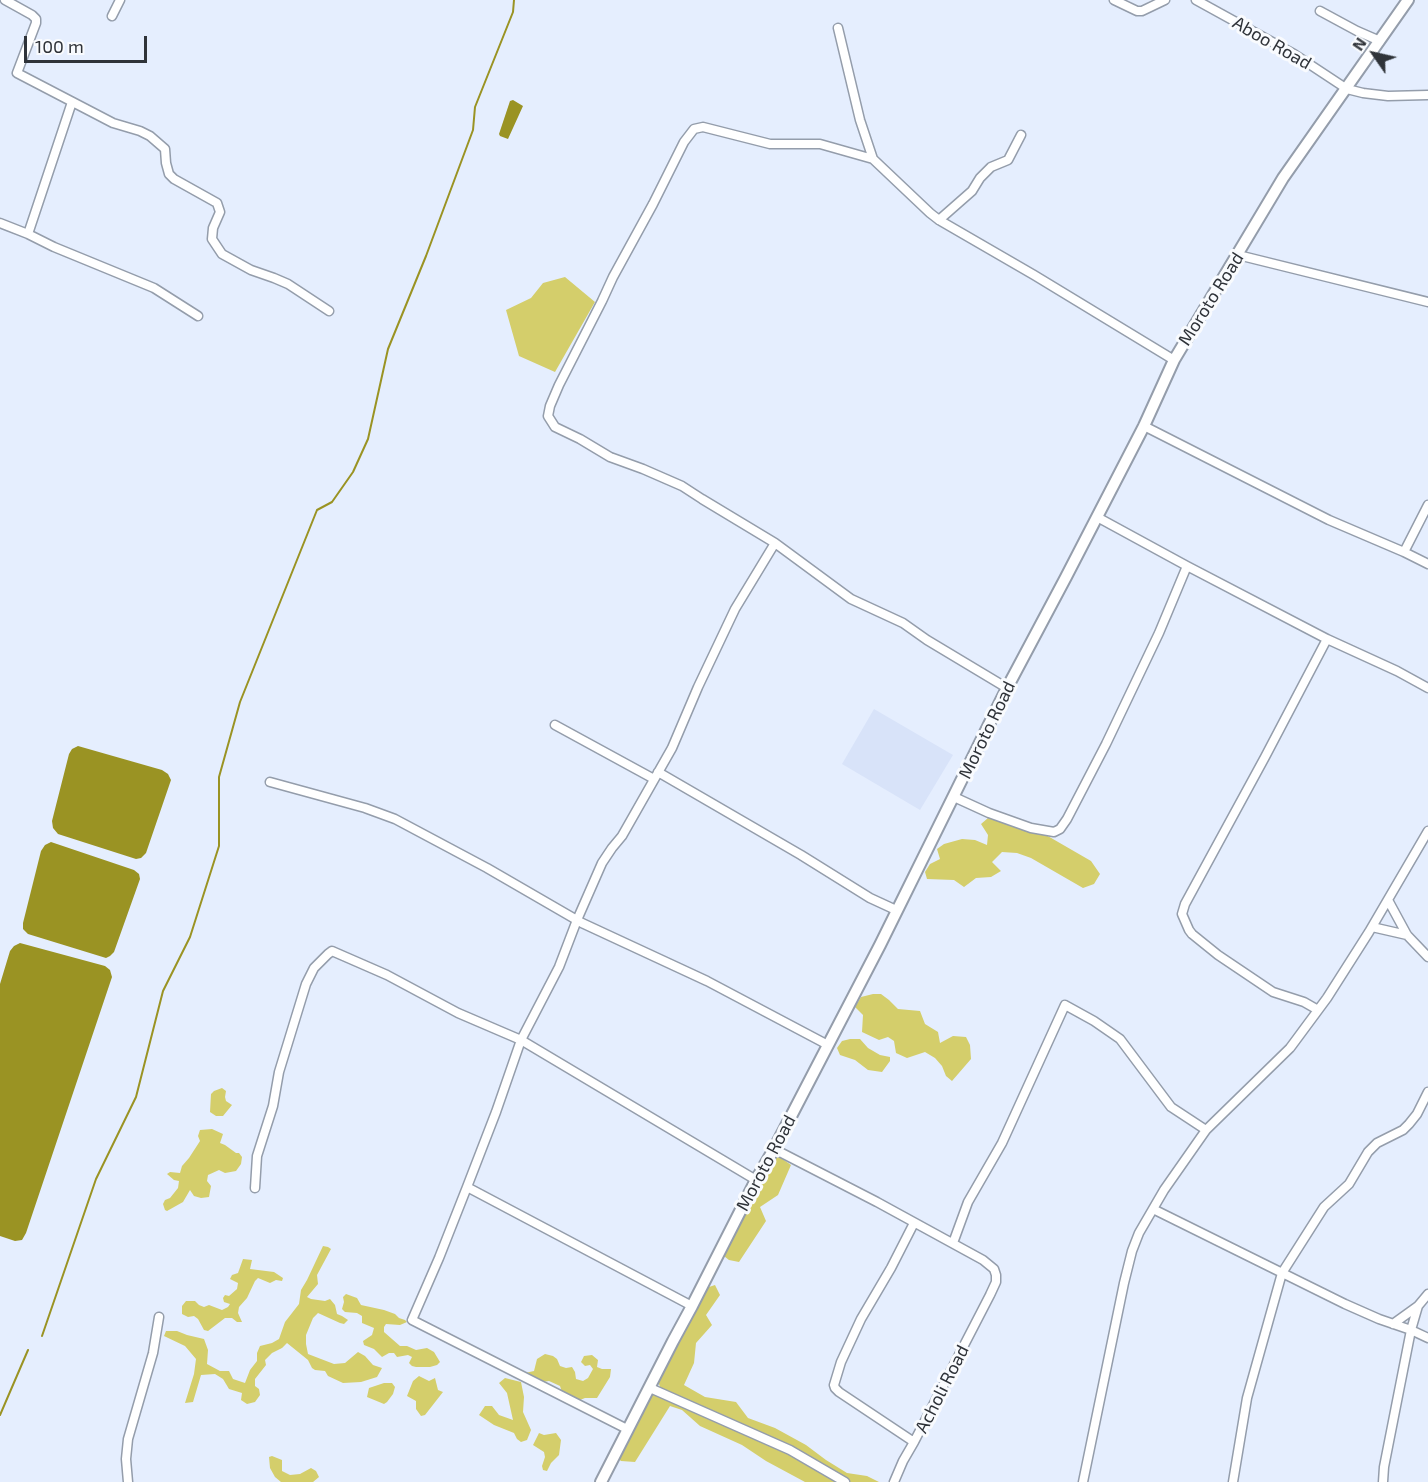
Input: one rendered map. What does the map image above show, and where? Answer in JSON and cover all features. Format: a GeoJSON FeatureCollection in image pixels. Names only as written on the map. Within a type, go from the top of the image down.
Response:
{"type":"FeatureCollection","features":[{"type":"Feature","properties":{"kind":"main road","name":"Moroto Road"},"geometry":{"type":"LineString","coordinates":[[601,1482],[880,945],[1007,688],[1144,426],[1174,360],[1283,178],[1408,0]]}},
{"type":"Feature","properties":{"kind":"street"},"geometry":{"type":"LineString","coordinates":[[4,0],[36,19],[17,73],[113,123],[150,136],[162,146],[166,153],[166,164],[170,174],[217,203],[220,212],[213,228],[212,239],[222,254],[251,270],[288,284],[329,311]]}},
{"type":"Feature","properties":{"kind":"street"},"geometry":{"type":"LineString","coordinates":[[112,16],[120,0]]}},
{"type":"Feature","properties":{"kind":"street"},"geometry":{"type":"LineString","coordinates":[[1114,0],[1137,11],[1142,11],[1165,0]]}},
{"type":"Feature","properties":{"kind":"street","name":"Aboo Road"},"geometry":{"type":"LineString","coordinates":[[1196,0],[1294,54],[1347,89]]}},
{"type":"Feature","properties":{"kind":"street"},"geometry":{"type":"LineString","coordinates":[[1320,11],[1380,41]]}},
{"type":"Feature","properties":{"kind":"street"},"geometry":{"type":"LineString","coordinates":[[838,28],[860,120],[873,159]]}},
{"type":"Feature","properties":{"kind":"street"},"geometry":{"type":"LineString","coordinates":[[1347,89],[1388,96],[1428,96]]}},
{"type":"Feature","properties":{"kind":"street"},"geometry":{"type":"LineString","coordinates":[[28,234],[72,102]]}},
{"type":"Feature","properties":{"kind":"street"},"geometry":{"type":"LineString","coordinates":[[1007,688],[903,623],[851,599],[775,543],[682,486],[610,457],[580,439],[559,430],[552,423],[548,416],[550,406],[613,277],[684,142],[694,129],[703,127],[770,144],[820,144],[873,159],[939,220],[1174,360]]}},
{"type":"Feature","properties":{"kind":"street"},"geometry":{"type":"LineString","coordinates":[[939,220],[972,191],[980,178],[992,167],[1008,160],[1021,135]]}},
{"type":"Feature","properties":{"kind":"street"},"geometry":{"type":"LineString","coordinates":[[0,222],[54,248],[154,288],[198,316]]}},
{"type":"Feature","properties":{"kind":"street"},"geometry":{"type":"LineString","coordinates":[[1238,255],[1428,302]]}},
{"type":"Feature","properties":{"kind":"street"},"geometry":{"type":"LineString","coordinates":[[1144,426],[1318,515],[1428,564]]}},
{"type":"Feature","properties":{"kind":"street"},"geometry":{"type":"LineString","coordinates":[[1404,552],[1428,505]]}},
{"type":"Feature","properties":{"kind":"street"},"geometry":{"type":"LineString","coordinates":[[1097,517],[1327,639],[1428,688]]}},
{"type":"Feature","properties":{"kind":"street"},"geometry":{"type":"LineString","coordinates":[[627,1429],[412,1320],[467,1187],[521,1040],[559,967],[602,863],[622,836],[672,748],[735,609],[775,543]]}},
{"type":"Feature","properties":{"kind":"street"},"geometry":{"type":"LineString","coordinates":[[954,797],[1031,828],[1054,832],[1060,829],[1106,744],[1159,633],[1187,566]]}},
{"type":"Feature","properties":{"kind":"street"},"geometry":{"type":"LineString","coordinates":[[1318,1010],[1304,1002],[1273,992],[1218,955],[1192,934],[1182,914],[1185,904],[1327,639]]}},
{"type":"Feature","properties":{"kind":"street"},"geometry":{"type":"LineString","coordinates":[[555,725],[656,776],[801,855],[870,898],[896,910]]}},
{"type":"Feature","properties":{"kind":"street"},"geometry":{"type":"LineString","coordinates":[[270,782],[365,808],[395,819],[577,920],[707,981],[828,1045]]}},
{"type":"Feature","properties":{"kind":"street"},"geometry":{"type":"LineString","coordinates":[[1083,1482],[1129,1262],[1139,1233],[1164,1190],[1206,1131],[1290,1048],[1318,1010],[1372,927],[1428,831]]}},
{"type":"Feature","properties":{"kind":"street"},"geometry":{"type":"LineString","coordinates":[[1388,900],[1407,935],[1428,957]]}},
{"type":"Feature","properties":{"kind":"street"},"geometry":{"type":"LineString","coordinates":[[1372,927],[1407,935]]}},
{"type":"Feature","properties":{"kind":"street"},"geometry":{"type":"LineString","coordinates":[[255,1188],[257,1156],[273,1106],[279,1072],[306,984],[314,968],[330,952],[343,955],[387,975],[458,1012],[521,1040],[756,1180]]}},
{"type":"Feature","properties":{"kind":"street"},"geometry":{"type":"LineString","coordinates":[[774,1149],[952,1244],[968,1202],[1002,1143],[1065,1005],[1094,1020],[1120,1039],[1171,1107],[1206,1131]]}},
{"type":"Feature","properties":{"kind":"street"},"geometry":{"type":"LineString","coordinates":[[1233,1482],[1247,1398],[1282,1273],[1324,1207],[1349,1184],[1368,1152],[1377,1143],[1403,1130],[1409,1124],[1428,1092]]}},
{"type":"Feature","properties":{"kind":"street"},"geometry":{"type":"LineString","coordinates":[[467,1187],[692,1306]]}},
{"type":"Feature","properties":{"kind":"street"},"geometry":{"type":"LineString","coordinates":[[1153,1209],[1362,1312],[1428,1338]]}},
{"type":"Feature","properties":{"kind":"street"},"geometry":{"type":"LineString","coordinates":[[914,1223],[861,1319],[841,1362],[834,1385],[839,1392],[914,1443]]}},
{"type":"Feature","properties":{"kind":"street","name":"Acholi Road"},"geometry":{"type":"LineString","coordinates":[[894,1482],[996,1282],[994,1269],[983,1260],[952,1244]]}},
{"type":"Feature","properties":{"kind":"street"},"geometry":{"type":"LineString","coordinates":[[1393,1324],[1418,1306],[1428,1294]]}},
{"type":"Feature","properties":{"kind":"street"},"geometry":{"type":"LineString","coordinates":[[1383,1482],[1411,1330],[1418,1306]]}},
{"type":"Feature","properties":{"kind":"street"},"geometry":{"type":"LineString","coordinates":[[128,1482],[126,1459],[128,1439],[153,1353],[159,1317]]}},
{"type":"Feature","properties":{"kind":"street"},"geometry":{"type":"LineString","coordinates":[[650,1388],[790,1450],[845,1482]]}},
{"type":"Feature","properties":{"kind":"shaded area"},"geometry":{"type":"Polygon","coordinates":[[[513,100],[523,106],[508,139],[499,134],[510,101],[513,100]]]}},
{"type":"Feature","properties":{"kind":"shaded area"},"geometry":{"type":"Polygon","coordinates":[[[565,277],[595,302],[555,372],[519,356],[506,310],[531,298],[543,283],[565,277]]]}},
{"type":"Feature","properties":{"kind":"shaded area"},"geometry":{"type":"Polygon","coordinates":[[[874,709],[953,755],[920,810],[842,764],[874,709]]]}},
{"type":"Feature","properties":{"kind":"shaded area"},"geometry":{"type":"Polygon","coordinates":[[[78,746],[162,770],[168,774],[171,780],[146,853],[141,858],[136,859],[58,834],[53,828],[52,821],[69,754],[78,746]]]}},
{"type":"Feature","properties":{"kind":"shaded area"},"geometry":{"type":"Polygon","coordinates":[[[988,818],[1016,824],[1046,835],[1091,861],[1100,874],[1094,884],[1083,888],[1031,858],[1017,853],[1002,852],[992,862],[1001,871],[991,877],[976,878],[964,887],[954,880],[927,879],[925,872],[930,864],[940,859],[937,849],[944,844],[962,839],[975,840],[987,845],[988,835],[981,824],[988,818]]]}},
{"type":"Feature","properties":{"kind":"shaded area"},"geometry":{"type":"Polygon","coordinates":[[[51,842],[134,870],[139,874],[140,879],[114,952],[106,958],[28,934],[23,929],[41,851],[51,842]]]}},
{"type":"Feature","properties":{"kind":"shaded area"},"geometry":{"type":"Polygon","coordinates":[[[20,943],[105,966],[110,970],[112,977],[26,1233],[22,1240],[15,1241],[0,1236],[0,984],[10,951],[20,943]]]}},
{"type":"Feature","properties":{"kind":"shaded area"},"geometry":{"type":"Polygon","coordinates":[[[881,994],[898,1009],[920,1011],[925,1024],[938,1032],[940,1043],[953,1036],[966,1037],[970,1045],[971,1059],[952,1081],[946,1076],[942,1066],[935,1058],[925,1052],[907,1058],[896,1053],[894,1041],[888,1037],[879,1040],[862,1032],[863,1015],[855,1007],[861,997],[881,994]]]}},
{"type":"Feature","properties":{"kind":"shaded area"},"geometry":{"type":"Polygon","coordinates":[[[860,1039],[868,1048],[880,1055],[890,1057],[890,1061],[882,1072],[868,1070],[855,1060],[840,1055],[837,1048],[842,1041],[860,1039]]]}},
{"type":"Feature","properties":{"kind":"shaded area"},"geometry":{"type":"Polygon","coordinates":[[[222,1088],[226,1091],[226,1101],[232,1105],[223,1116],[216,1116],[210,1112],[211,1094],[222,1088]]]}},
{"type":"Feature","properties":{"kind":"shaded area"},"geometry":{"type":"Polygon","coordinates":[[[212,1129],[223,1134],[220,1143],[239,1153],[242,1157],[241,1164],[236,1171],[225,1173],[219,1170],[208,1175],[207,1181],[211,1186],[209,1197],[194,1196],[190,1190],[183,1202],[165,1210],[163,1204],[178,1188],[179,1181],[167,1174],[180,1173],[182,1166],[200,1141],[198,1136],[200,1130],[212,1129]]]}},
{"type":"Feature","properties":{"kind":"shaded area"},"geometry":{"type":"Polygon","coordinates":[[[774,1153],[791,1165],[778,1195],[760,1207],[766,1221],[739,1262],[729,1260],[720,1253],[774,1153]]]}},
{"type":"Feature","properties":{"kind":"shaded area"},"geometry":{"type":"Polygon","coordinates":[[[323,1246],[331,1249],[317,1275],[318,1284],[307,1297],[325,1301],[330,1299],[335,1305],[337,1314],[348,1320],[344,1324],[318,1313],[313,1318],[306,1335],[308,1354],[334,1364],[345,1363],[358,1352],[373,1365],[382,1368],[377,1377],[361,1382],[343,1383],[328,1376],[325,1371],[312,1368],[308,1360],[287,1343],[265,1360],[266,1365],[255,1379],[255,1386],[259,1389],[260,1395],[255,1402],[247,1404],[241,1400],[242,1393],[229,1389],[223,1379],[215,1374],[201,1375],[193,1402],[185,1403],[196,1359],[185,1346],[164,1336],[166,1331],[177,1331],[204,1339],[208,1350],[207,1364],[220,1371],[229,1371],[233,1379],[245,1383],[250,1370],[257,1361],[260,1346],[279,1339],[285,1322],[299,1304],[301,1290],[323,1246]]]}},
{"type":"Feature","properties":{"kind":"shaded area"},"geometry":{"type":"Polygon","coordinates":[[[243,1259],[252,1260],[250,1269],[274,1272],[283,1278],[282,1281],[276,1280],[270,1283],[258,1278],[255,1281],[247,1298],[239,1307],[238,1313],[242,1322],[225,1318],[208,1331],[204,1330],[194,1316],[188,1317],[182,1314],[182,1306],[186,1301],[195,1301],[204,1307],[209,1305],[222,1310],[228,1307],[230,1304],[224,1302],[223,1298],[237,1289],[238,1283],[230,1279],[232,1275],[238,1273],[243,1259]]]}},
{"type":"Feature","properties":{"kind":"shaded area"},"geometry":{"type":"Polygon","coordinates":[[[715,1285],[720,1295],[706,1315],[712,1325],[696,1343],[694,1363],[684,1385],[705,1397],[736,1402],[748,1418],[775,1428],[806,1445],[847,1473],[867,1476],[879,1482],[805,1482],[742,1445],[700,1426],[682,1410],[670,1406],[635,1462],[621,1461],[613,1454],[644,1401],[660,1387],[657,1378],[706,1288],[715,1285]]]}},
{"type":"Feature","properties":{"kind":"shaded area"},"geometry":{"type":"Polygon","coordinates":[[[346,1294],[357,1298],[361,1305],[384,1310],[405,1320],[407,1322],[400,1325],[386,1324],[384,1332],[400,1346],[416,1350],[427,1348],[434,1352],[440,1362],[430,1367],[416,1367],[409,1363],[412,1357],[408,1355],[397,1357],[394,1353],[389,1353],[382,1357],[374,1349],[364,1345],[363,1341],[372,1335],[374,1328],[362,1323],[362,1316],[357,1313],[345,1312],[342,1309],[343,1297],[346,1294]]]}},
{"type":"Feature","properties":{"kind":"shaded area"},"geometry":{"type":"Polygon","coordinates":[[[545,1354],[557,1359],[560,1366],[572,1367],[576,1379],[583,1381],[588,1378],[593,1369],[590,1365],[585,1366],[581,1362],[584,1356],[592,1355],[598,1360],[597,1367],[611,1369],[610,1377],[597,1398],[580,1400],[562,1392],[560,1386],[549,1381],[542,1382],[525,1373],[534,1371],[537,1359],[545,1354]]]}},
{"type":"Feature","properties":{"kind":"shaded area"},"geometry":{"type":"Polygon","coordinates":[[[419,1376],[429,1381],[435,1378],[438,1390],[443,1392],[425,1415],[421,1416],[416,1409],[416,1401],[407,1396],[413,1381],[419,1376]]]}},
{"type":"Feature","properties":{"kind":"shaded area"},"geometry":{"type":"Polygon","coordinates":[[[505,1378],[521,1382],[524,1397],[523,1412],[531,1430],[527,1440],[521,1442],[514,1433],[494,1425],[479,1415],[485,1406],[492,1406],[499,1415],[513,1420],[507,1393],[499,1383],[505,1378]]]}},
{"type":"Feature","properties":{"kind":"shaded area"},"geometry":{"type":"Polygon","coordinates":[[[392,1383],[395,1387],[387,1402],[384,1404],[367,1397],[369,1388],[392,1383]]]}},
{"type":"Feature","properties":{"kind":"shaded area"},"geometry":{"type":"Polygon","coordinates":[[[539,1433],[544,1435],[556,1433],[561,1440],[559,1455],[547,1471],[543,1470],[542,1466],[544,1452],[533,1445],[539,1433]]]}},
{"type":"Feature","properties":{"kind":"shaded area"},"geometry":{"type":"Polygon","coordinates":[[[269,1457],[282,1460],[282,1471],[290,1475],[300,1474],[311,1468],[319,1477],[313,1482],[281,1482],[270,1468],[269,1457]]]}},
{"type":"Feature","properties":{"kind":"waterway"},"geometry":{"type":"LineString","coordinates":[[42,1336],[96,1179],[136,1097],[163,991],[190,937],[219,846],[219,777],[240,702],[317,510],[332,502],[353,472],[368,439],[388,349],[473,130],[475,107],[513,12],[514,0]]}},
{"type":"Feature","properties":{"kind":"waterway"},"geometry":{"type":"LineString","coordinates":[[0,1415],[28,1350]]}}]}
